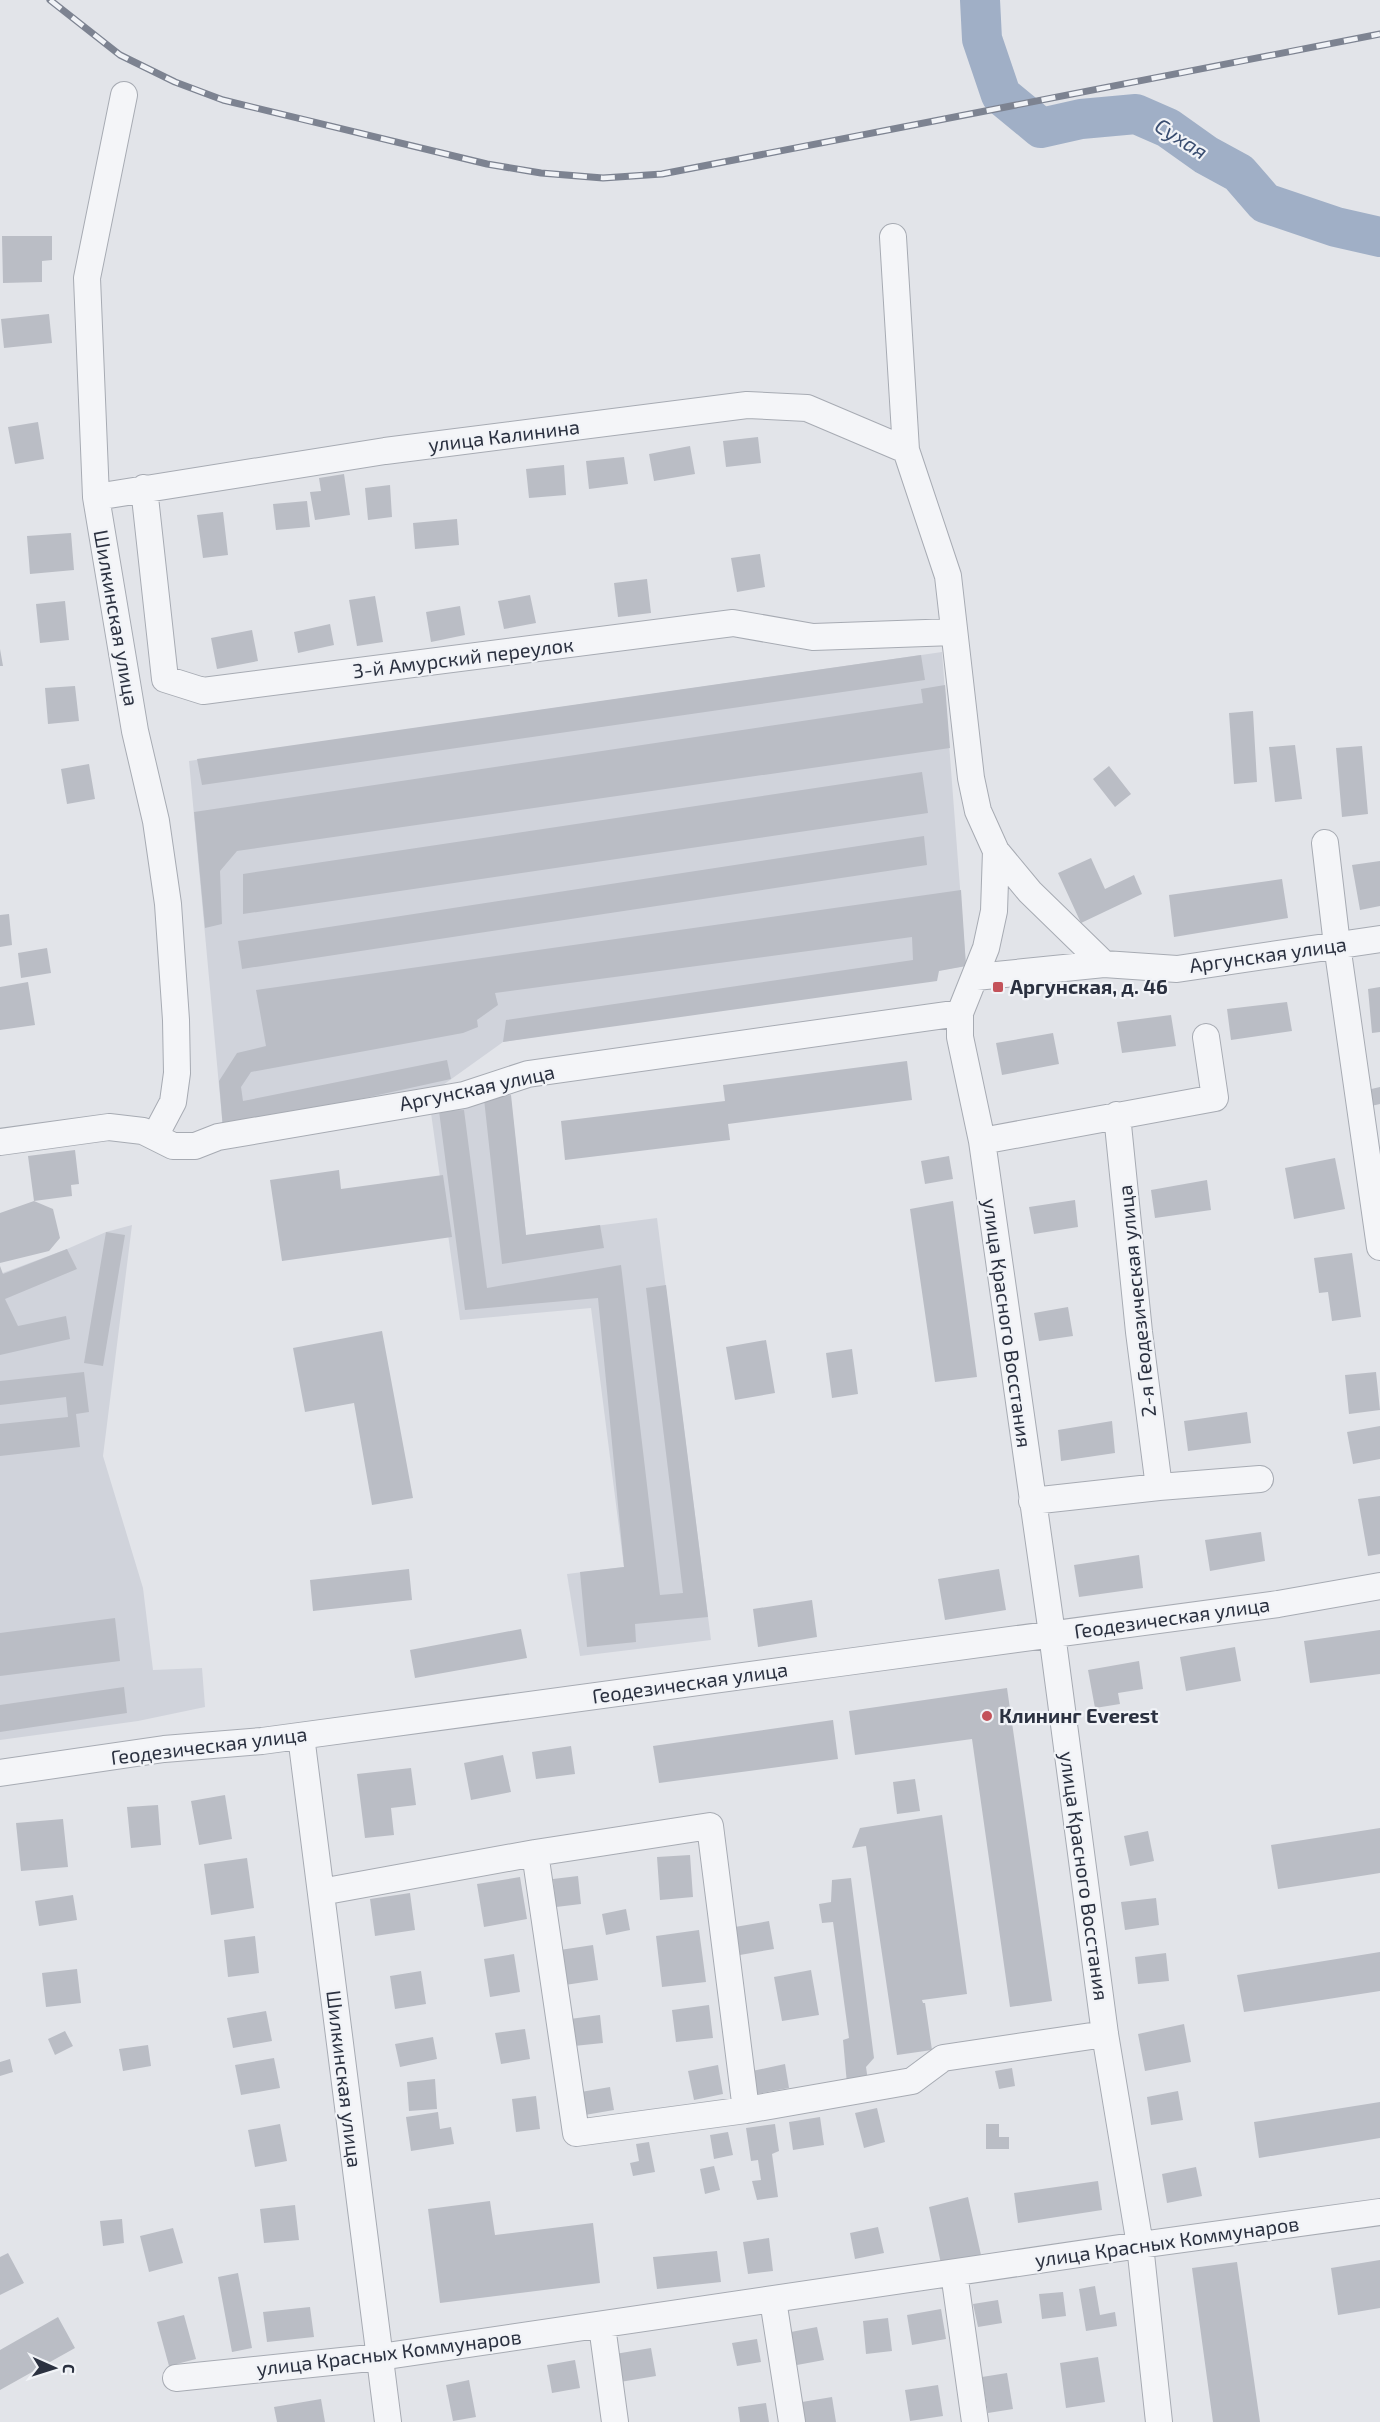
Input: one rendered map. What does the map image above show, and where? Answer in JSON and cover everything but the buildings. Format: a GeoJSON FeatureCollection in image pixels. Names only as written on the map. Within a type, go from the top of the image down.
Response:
{"type":"FeatureCollection","features":[{"type":"Feature","properties":{"kind":"street","name":"Шилкинская улица"},"geometry":{"type":"LineString","coordinates":[[124,95],[87,278],[96,496],[135,731],[156,820],[168,904],[176,1020],[177,1073],[173,1102],[155,1136]]}},
{"type":"Feature","properties":{"kind":"street","name":"улица Красного Восстания"},"geometry":{"type":"LineString","coordinates":[[893,237],[906,450],[948,576],[971,778],[978,810],[996,851],[994,911],[986,948],[960,1013],[960,1037],[982,1141],[1052,1634],[1105,2034],[1140,2245],[1159,2422]]}},
{"type":"Feature","properties":{"kind":"street","name":"улица Калинина"},"geometry":{"type":"LineString","coordinates":[[96,496],[385,451],[747,405],[807,408],[906,450]]}},
{"type":"Feature","properties":{"kind":"street","name":"3-й Амурский переулок"},"geometry":{"type":"LineString","coordinates":[[144,488],[165,679],[203,691],[733,623],[813,637],[954,632]]}},
{"type":"Feature","properties":{"kind":"street"},"geometry":{"type":"LineString","coordinates":[[1325,843],[1337,945],[1380,1247]]}},
{"type":"Feature","properties":{"kind":"street"},"geometry":{"type":"LineString","coordinates":[[996,851],[1030,892],[1104,964]]}},
{"type":"Feature","properties":{"kind":"street","name":"Аргунская улица"},"geometry":{"type":"LineString","coordinates":[[976,977],[1104,964],[1177,969],[1380,939]]}},
{"type":"Feature","properties":{"kind":"street","name":"Аргунская улица"},"geometry":{"type":"LineString","coordinates":[[0,1142],[109,1127],[143,1131],[173,1146],[195,1146],[218,1137],[464,1095],[528,1074],[960,1013]]}},
{"type":"Feature","properties":{"kind":"street"},"geometry":{"type":"LineString","coordinates":[[982,1141],[1215,1098],[1206,1037]]}},
{"type":"Feature","properties":{"kind":"street","name":"2-я Геодезическая улица"},"geometry":{"type":"LineString","coordinates":[[1117,1115],[1139,1332],[1159,1487]]}},
{"type":"Feature","properties":{"kind":"street"},"geometry":{"type":"LineString","coordinates":[[1032,1501],[1260,1479]]}},
{"type":"Feature","properties":{"kind":"street","name":"Геодезическая улица"},"geometry":{"type":"LineString","coordinates":[[0,1773],[164,1749],[301,1736],[1278,1604],[1380,1586]]}},
{"type":"Feature","properties":{"kind":"street","name":"Шилкинская улица"},"geometry":{"type":"LineString","coordinates":[[301,1736],[388,2422]]}},
{"type":"Feature","properties":{"kind":"street"},"geometry":{"type":"LineString","coordinates":[[321,1892],[535,1853],[710,1826],[746,2110]]}},
{"type":"Feature","properties":{"kind":"street"},"geometry":{"type":"LineString","coordinates":[[535,1853],[576,2133],[746,2110],[912,2081],[943,2058],[1105,2034]]}},
{"type":"Feature","properties":{"kind":"street","name":"улица Красных Коммунаров"},"geometry":{"type":"LineString","coordinates":[[176,2378],[380,2357],[1380,2212]]}},
{"type":"Feature","properties":{"kind":"street"},"geometry":{"type":"LineString","coordinates":[[954,2273],[975,2422]]}},
{"type":"Feature","properties":{"kind":"street"},"geometry":{"type":"LineString","coordinates":[[773,2300],[792,2422]]}},
{"type":"Feature","properties":{"kind":"street"},"geometry":{"type":"LineString","coordinates":[[602,2326],[615,2422]]}},
{"type":"Feature","properties":{"kind":"shaded area"},"geometry":{"type":"Polygon","coordinates":[[[942,652],[966,966],[503,1042],[443,1085],[223,1129],[189,761],[942,652]]]}},
{"type":"Feature","properties":{"kind":"shaded area"},"geometry":{"type":"Polygon","coordinates":[[[510,1091],[526,1235],[657,1218],[711,1640],[580,1656],[567,1574],[624,1567],[591,1308],[460,1320],[431,1113],[510,1091]]]}},
{"type":"Feature","properties":{"kind":"shaded area"},"geometry":{"type":"Polygon","coordinates":[[[132,1225],[103,1456],[143,1588],[153,1670],[202,1668],[205,1707],[138,1721],[0,1740],[0,1274],[106,1232],[132,1225]]]}},
{"type":"Feature","properties":{"kind":"waterway","name":"Сухая"},"geometry":{"type":"LineString","coordinates":[[980,0],[982,39],[1001,95],[1041,128],[1081,119],[1136,114],[1168,128],[1206,155],[1239,173],[1265,203],[1336,227],[1380,237]]}},
{"type":"Feature","properties":{"kind":"railway"},"geometry":{"type":"LineString","coordinates":[[50,0],[120,55],[175,82],[223,100],[487,164],[541,173],[603,178],[662,174],[1380,34]]}},
{"type":"Feature","properties":{"kind":"place","name":"Аргунская, д. 46"},"geometry":{"type":"Point","coordinates":[998,987]}},
{"type":"Feature","properties":{"kind":"place","name":"Клининг Everest"},"geometry":{"type":"Point","coordinates":[987,1716]}}]}
